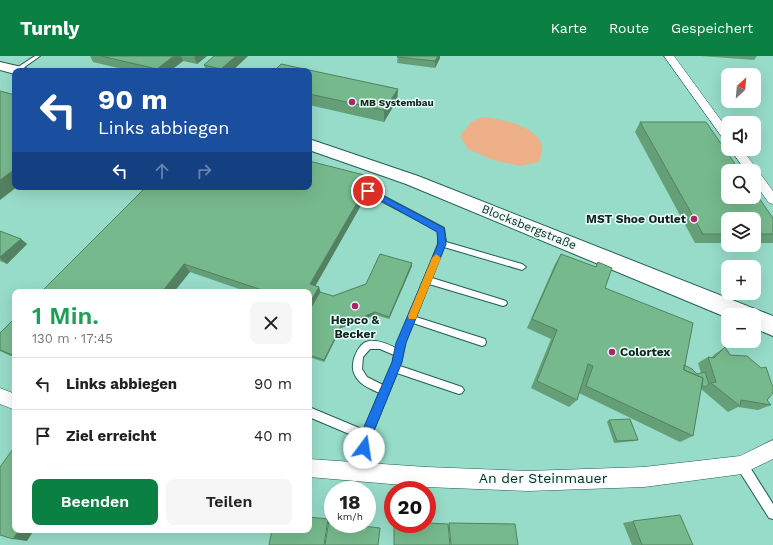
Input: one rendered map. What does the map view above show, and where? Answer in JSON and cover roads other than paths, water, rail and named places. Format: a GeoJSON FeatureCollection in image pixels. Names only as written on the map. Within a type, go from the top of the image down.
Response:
{"type":"FeatureCollection","features":[{"type":"Feature","properties":{"kind":"main road"},"geometry":{"type":"LineString","coordinates":[[0,66],[12,69]]}},
{"type":"Feature","properties":{"kind":"main road","name":"Blocksbergstraße"},"geometry":{"type":"LineString","coordinates":[[312,145],[412,180],[729,308]]}},
{"type":"Feature","properties":{"kind":"main road"},"geometry":{"type":"LineString","coordinates":[[761,321],[773,326]]}},
{"type":"Feature","properties":{"kind":"street"},"geometry":{"type":"LineString","coordinates":[[669,56],[721,128]]}},
{"type":"Feature","properties":{"kind":"street"},"geometry":{"type":"LineString","coordinates":[[761,184],[773,200]]}},
{"type":"Feature","properties":{"kind":"street"},"geometry":{"type":"LineString","coordinates":[[0,396],[12,401]]}},
{"type":"Feature","properties":{"kind":"street","name":"An der Steinmauer"},"geometry":{"type":"LineString","coordinates":[[312,468],[531,481],[644,478],[742,465],[773,449]]}},
{"type":"Feature","properties":{"kind":"lane"},"geometry":{"type":"LineString","coordinates":[[23,68],[38,56]]}},
{"type":"Feature","properties":{"kind":"lane"},"geometry":{"type":"LineString","coordinates":[[360,472],[366,436],[395,368],[401,343],[442,244],[441,230],[368,191]]}},
{"type":"Feature","properties":{"kind":"lane"},"geometry":{"type":"LineString","coordinates":[[442,244],[522,267]]}},
{"type":"Feature","properties":{"kind":"lane"},"geometry":{"type":"LineString","coordinates":[[427,280],[503,303]]}},
{"type":"Feature","properties":{"kind":"lane"},"geometry":{"type":"LineString","coordinates":[[411,319],[482,342]]}},
{"type":"Feature","properties":{"kind":"lane"},"geometry":{"type":"LineString","coordinates":[[385,391],[364,380],[357,370],[359,355],[368,345],[380,345],[399,353]]}},
{"type":"Feature","properties":{"kind":"lane"},"geometry":{"type":"LineString","coordinates":[[395,368],[458,390]]}},
{"type":"Feature","properties":{"kind":"lane"},"geometry":{"type":"LineString","coordinates":[[312,413],[366,436]]}},
{"type":"Feature","properties":{"kind":"lane"},"geometry":{"type":"LineString","coordinates":[[742,465],[773,514]]}},
{"type":"Feature","properties":{"kind":"place","name":"MB Systembau"},"geometry":{"type":"Point","coordinates":[352,102]}},
{"type":"Feature","properties":{"kind":"place","name":"MST Shoe Outlet"},"geometry":{"type":"Point","coordinates":[694,219]}},
{"type":"Feature","properties":{"kind":"place","name":"Hepco & Becker"},"geometry":{"type":"Point","coordinates":[355,306]}},
{"type":"Feature","properties":{"kind":"place","name":"Colortex"},"geometry":{"type":"Point","coordinates":[612,352]}}]}
